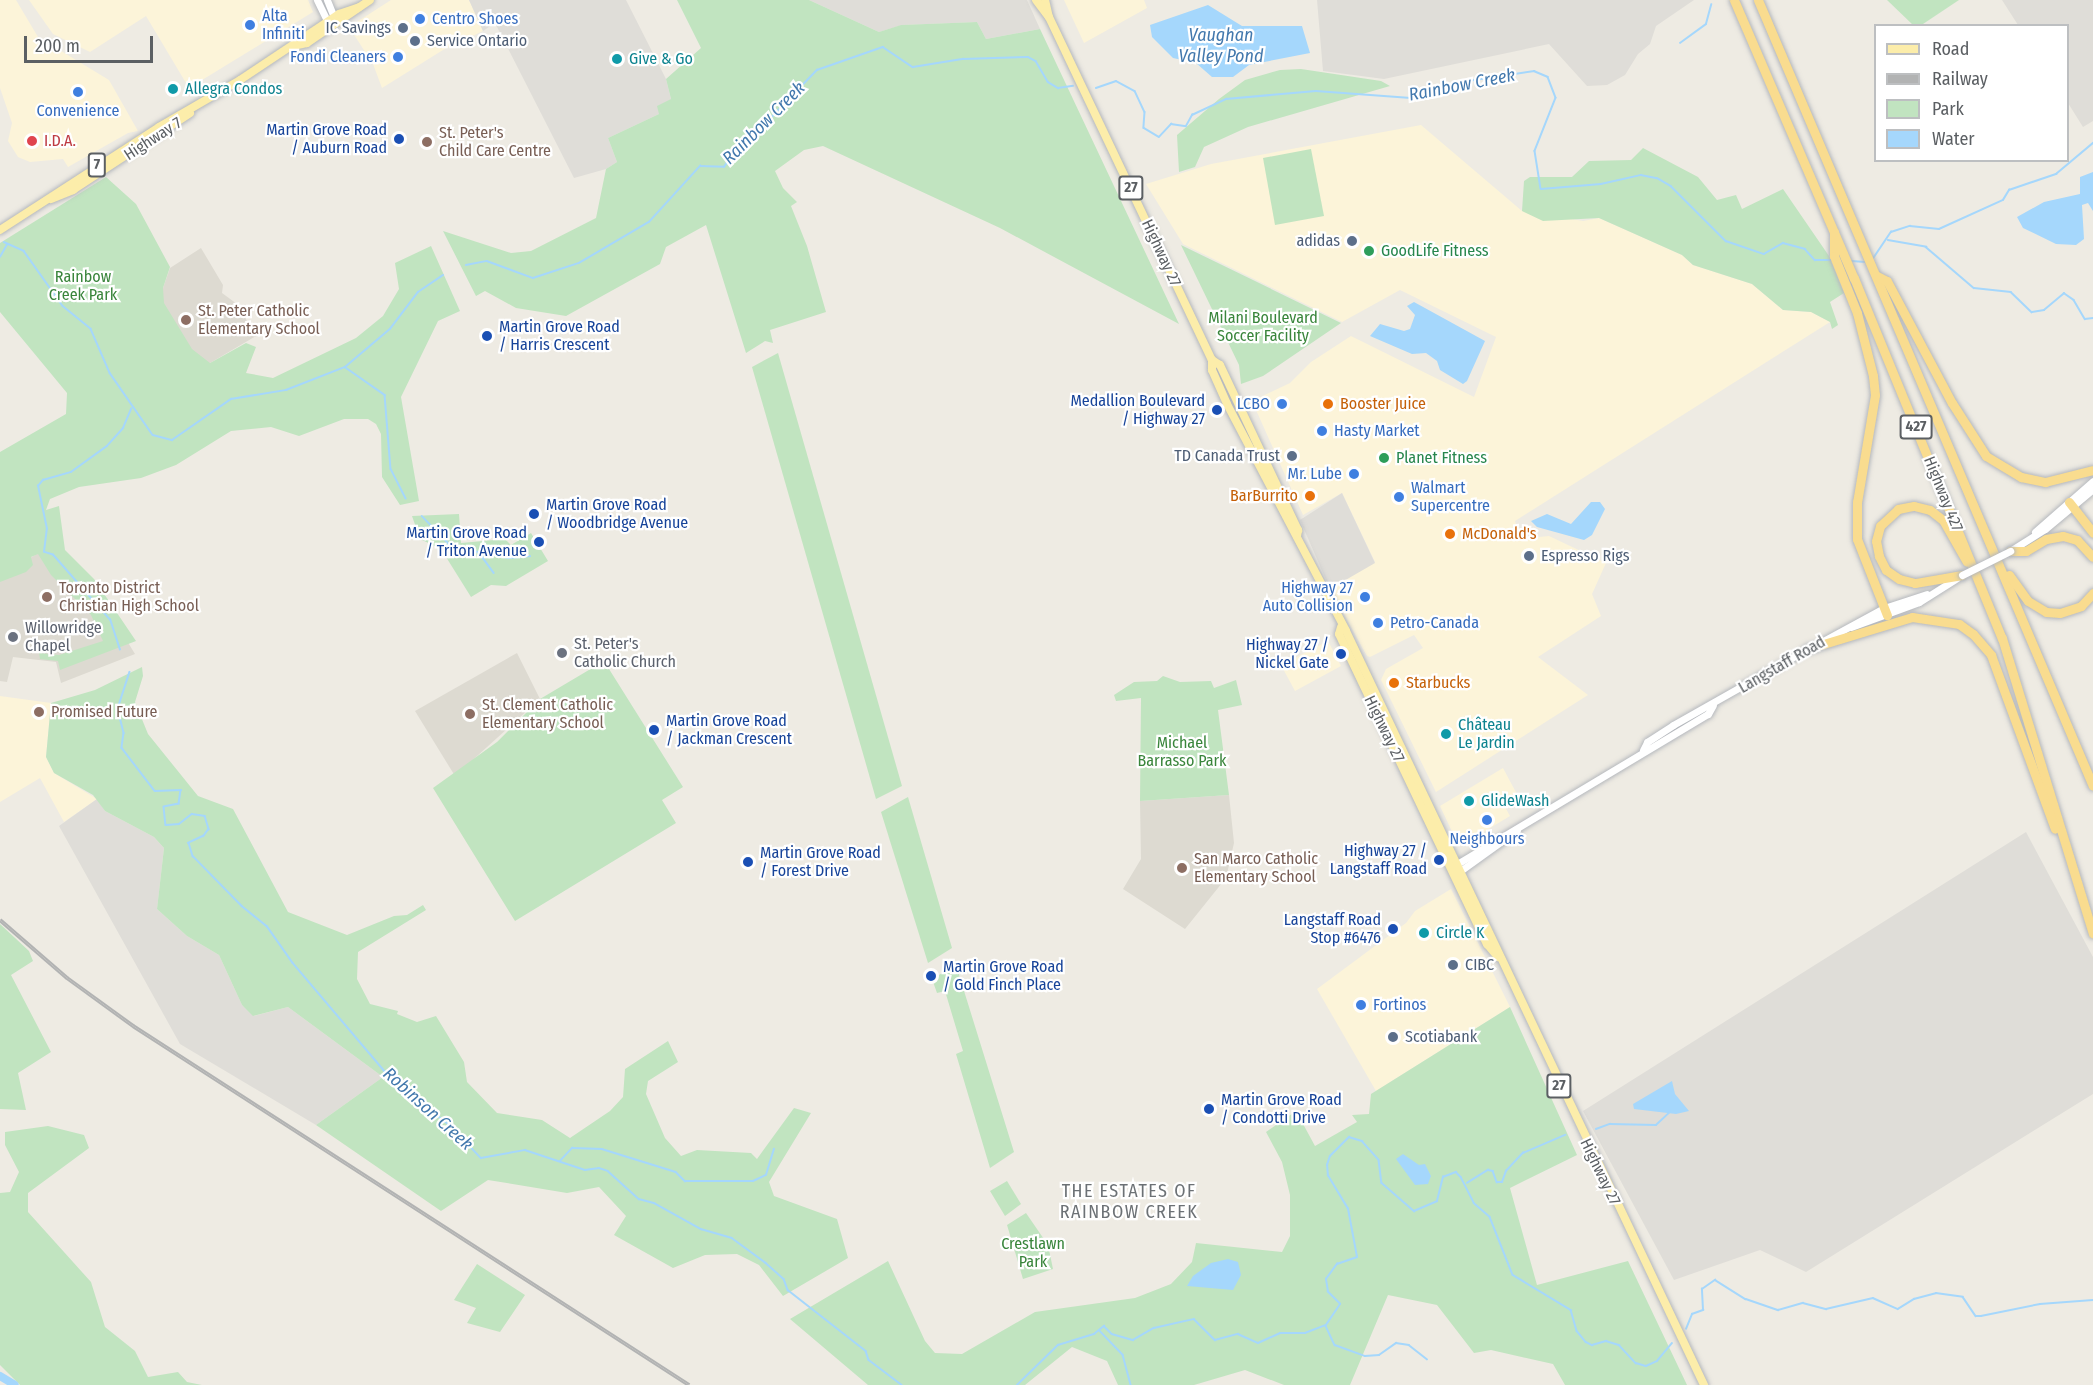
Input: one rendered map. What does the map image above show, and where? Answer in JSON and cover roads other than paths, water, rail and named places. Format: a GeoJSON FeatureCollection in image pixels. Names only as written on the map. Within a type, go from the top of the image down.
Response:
{"type":"FeatureCollection","features":[{"type":"Feature","properties":{"kind":"highway","name":"Highway 427"},"geometry":{"type":"LineString","coordinates":[[1734,0],[1834,232],[1838,250],[1854,278],[1977,576],[2020,694],[2093,933]]}},
{"type":"Feature","properties":{"kind":"highway","name":"Highway 427"},"geometry":{"type":"LineString","coordinates":[[1758,0],[2093,786]]}},
{"type":"Feature","properties":{"kind":"highway"},"geometry":{"type":"LineString","coordinates":[[1838,250],[1844,281],[1870,356],[1875,395],[1857,502],[1857,539],[1885,612]]}},
{"type":"Feature","properties":{"kind":"highway"},"geometry":{"type":"LineString","coordinates":[[1877,276],[1887,281],[1938,380],[1986,456],[2021,477],[2045,482],[2093,470]]}},
{"type":"Feature","properties":{"kind":"highway"},"geometry":{"type":"LineString","coordinates":[[2071,504],[2093,533]]}},
{"type":"Feature","properties":{"kind":"highway"},"geometry":{"type":"LineString","coordinates":[[1962,575],[1915,583],[1899,579],[1886,570],[1879,556],[1876,541],[1880,526],[1898,509],[1914,506],[1930,510],[1943,520],[1977,576]]}},
{"type":"Feature","properties":{"kind":"highway"},"geometry":{"type":"LineString","coordinates":[[2010,551],[2026,551],[2046,539],[2063,536],[2077,540],[2093,557]]}},
{"type":"Feature","properties":{"kind":"highway"},"geometry":{"type":"LineString","coordinates":[[1991,544],[2028,601],[2046,612],[2060,613],[2081,606],[2093,593]]}},
{"type":"Feature","properties":{"kind":"highway"},"geometry":{"type":"LineString","coordinates":[[1807,649],[1912,617],[1959,624],[1981,642],[1991,655],[2010,703],[2089,922]]}},
{"type":"Feature","properties":{"kind":"main road"},"geometry":{"type":"LineString","coordinates":[[317,0],[332,23]]}},
{"type":"Feature","properties":{"kind":"main road"},"geometry":{"type":"LineString","coordinates":[[327,0],[332,23]]}},
{"type":"Feature","properties":{"kind":"main road","name":"Highway 7"},"geometry":{"type":"LineString","coordinates":[[0,230],[176,116],[194,109],[332,23],[351,7],[359,7],[370,0]]}},
{"type":"Feature","properties":{"kind":"main road","name":"Highway 27"},"geometry":{"type":"LineString","coordinates":[[1036,0],[1049,17],[1212,360],[1212,370],[1227,404],[1292,533],[1297,536],[1458,870]]}},
{"type":"Feature","properties":{"kind":"main road","name":"Highway 27"},"geometry":{"type":"LineString","coordinates":[[1046,0],[1049,17]]}},
{"type":"Feature","properties":{"kind":"main road","name":"Highway 7"},"geometry":{"type":"LineString","coordinates":[[47,201],[83,184],[180,123],[194,109]]}},
{"type":"Feature","properties":{"kind":"main road"},"geometry":{"type":"LineString","coordinates":[[83,184],[86,173]]}},
{"type":"Feature","properties":{"kind":"main road","name":"Langstaff Road"},"geometry":{"type":"LineString","coordinates":[[2071,504],[2093,481]]}},
{"type":"Feature","properties":{"kind":"main road","name":"Langstaff Road"},"geometry":{"type":"LineString","coordinates":[[1458,870],[1643,750],[1647,742],[1672,725],[1713,705],[1807,649],[1927,594],[2010,551],[2093,489]]}},
{"type":"Feature","properties":{"kind":"main road","name":"Highway 27"},"geometry":{"type":"LineString","coordinates":[[1341,627],[1339,634],[1495,940],[1499,958],[1704,1385]]}},
{"type":"Feature","properties":{"kind":"water","name":"Vaughan Valley Pond"},"geometry":{"type":"Polygon","coordinates":[[[1208,5],[1242,26],[1302,26],[1310,53],[1249,65],[1233,77],[1212,77],[1196,63],[1173,58],[1152,37],[1150,25],[1208,5]]]}},
{"type":"Feature","properties":{"kind":"water"},"geometry":{"type":"Polygon","coordinates":[[[2093,172],[2093,211],[2088,203],[2082,205],[2084,239],[2076,245],[2056,244],[2023,228],[2017,217],[2044,202],[2080,194],[2080,177],[2093,172]]]}},
{"type":"Feature","properties":{"kind":"water"},"geometry":{"type":"Polygon","coordinates":[[[1414,302],[1485,341],[1467,381],[1463,384],[1440,370],[1437,361],[1426,353],[1412,354],[1370,336],[1380,324],[1404,331],[1410,329],[1415,315],[1407,306],[1414,302]]]}},
{"type":"Feature","properties":{"kind":"water"},"geometry":{"type":"Polygon","coordinates":[[[1591,502],[1600,502],[1605,509],[1592,535],[1584,540],[1537,527],[1531,521],[1547,514],[1571,524],[1591,502]]]}},
{"type":"Feature","properties":{"kind":"water"},"geometry":{"type":"Polygon","coordinates":[[[1672,1081],[1675,1094],[1689,1111],[1676,1114],[1634,1109],[1633,1104],[1672,1081]]]}},
{"type":"Feature","properties":{"kind":"water"},"geometry":{"type":"Polygon","coordinates":[[[1403,1154],[1419,1165],[1425,1164],[1431,1176],[1428,1184],[1415,1185],[1396,1159],[1403,1154]]]}},
{"type":"Feature","properties":{"kind":"water"},"geometry":{"type":"Polygon","coordinates":[[[1228,1259],[1238,1262],[1241,1275],[1233,1290],[1187,1286],[1193,1276],[1211,1263],[1228,1259]]]}},
{"type":"Feature","properties":{"kind":"waterway"},"geometry":{"type":"LineString","coordinates":[[1680,43],[1706,24],[1711,5]]}},
{"type":"Feature","properties":{"kind":"waterway","name":"Rainbow Creek"},"geometry":{"type":"LineString","coordinates":[[466,265],[487,261],[533,278],[579,263],[649,222],[700,166],[724,167],[742,140],[765,124],[817,70],[883,47],[913,67],[963,59],[1028,57],[1036,61],[1048,82],[1058,88],[1073,86]]}},
{"type":"Feature","properties":{"kind":"waterway","name":"Rainbow Creek"},"geometry":{"type":"LineString","coordinates":[[1096,88],[1116,81],[1135,91],[1145,112],[1144,128],[1159,137],[1171,124],[1186,126],[1192,115],[1226,99],[1316,91],[1411,98],[1468,81],[1534,71],[1548,77],[1556,98],[1535,151],[1541,189],[1601,184],[1641,175],[1657,178],[1671,186],[1726,241],[1764,254],[1783,243],[1805,249],[1815,260],[1832,260]]}},
{"type":"Feature","properties":{"kind":"waterway"},"geometry":{"type":"LineString","coordinates":[[1872,260],[1891,232],[1910,226],[1939,229],[2003,200],[2009,190],[2056,174],[2093,143]]}},
{"type":"Feature","properties":{"kind":"waterway","name":"Rainbow Creek"},"geometry":{"type":"LineString","coordinates":[[1888,240],[1926,247],[1974,288],[2011,292],[2032,312],[2044,310],[2064,293],[2074,300],[2085,319],[2093,318]]}},
{"type":"Feature","properties":{"kind":"waterway","name":"Rainbow Creek"},"geometry":{"type":"LineString","coordinates":[[4,242],[24,251],[63,306],[91,329],[110,373],[153,435],[172,440],[231,399],[286,390],[345,367],[390,329],[418,292],[443,275]]}},
{"type":"Feature","properties":{"kind":"waterway"},"geometry":{"type":"LineString","coordinates":[[0,257],[7,245]]}},
{"type":"Feature","properties":{"kind":"waterway","name":"Rainbow Creek"},"geometry":{"type":"LineString","coordinates":[[1852,261],[1865,262]]}},
{"type":"Feature","properties":{"kind":"waterway"},"geometry":{"type":"LineString","coordinates":[[345,367],[385,395],[391,469],[406,498]]}},
{"type":"Feature","properties":{"kind":"waterway","name":"Robinson Creek"},"geometry":{"type":"LineString","coordinates":[[120,650],[110,620],[53,555],[44,552],[47,529],[38,486],[43,480],[71,472],[107,446],[123,428],[131,409]]}},
{"type":"Feature","properties":{"kind":"waterway"},"geometry":{"type":"LineString","coordinates":[[422,516],[452,547],[509,558],[530,556]]}},
{"type":"Feature","properties":{"kind":"waterway"},"geometry":{"type":"LineString","coordinates":[[481,555],[494,573]]}},
{"type":"Feature","properties":{"kind":"waterway","name":"Robinson Creek"},"geometry":{"type":"LineString","coordinates":[[130,672],[118,709],[124,733],[122,748],[155,791],[181,790],[179,804],[164,807],[166,825],[179,824],[192,814],[205,816],[209,829],[204,836],[189,843],[193,856],[242,906],[267,926],[293,963],[394,1082],[451,1126],[481,1158],[525,1150],[585,1170],[599,1168],[608,1171],[639,1199],[654,1203],[701,1229],[732,1238],[766,1263],[784,1279],[788,1290],[866,1351],[869,1360],[902,1385]]}},
{"type":"Feature","properties":{"kind":"waterway"},"geometry":{"type":"LineString","coordinates":[[1596,1129],[1610,1124],[1656,1125],[1670,1112]]}},
{"type":"Feature","properties":{"kind":"waterway"},"geometry":{"type":"LineString","coordinates":[[1467,1183],[1488,1170],[1493,1171],[1497,1182],[1502,1182],[1506,1171],[1523,1153],[1565,1135]]}},
{"type":"Feature","properties":{"kind":"waterway","name":"Robinson Creek"},"geometry":{"type":"LineString","coordinates":[[1017,1385],[1058,1345],[1094,1334],[1104,1326],[1112,1334],[1133,1340],[1154,1328],[1194,1319],[1215,1340],[1238,1334],[1258,1343],[1280,1333],[1305,1333],[1326,1325],[1340,1304],[1328,1292],[1326,1279],[1337,1264],[1357,1257],[1348,1209],[1328,1176],[1327,1165],[1330,1156],[1349,1137],[1362,1141],[1379,1160],[1382,1183],[1414,1211],[1437,1201],[1443,1177],[1456,1172],[1461,1177],[1474,1203],[1490,1217],[1513,1275],[1571,1310],[1577,1331],[1586,1342],[1592,1345],[1606,1341],[1619,1345],[1636,1363],[1646,1366],[1657,1361],[1672,1343]]}},
{"type":"Feature","properties":{"kind":"waterway"},"geometry":{"type":"LineString","coordinates":[[560,1161],[572,1148],[602,1149],[676,1172],[685,1181],[753,1181],[766,1175],[774,1149]]}},
{"type":"Feature","properties":{"kind":"waterway","name":"Robinson Creek"},"geometry":{"type":"LineString","coordinates":[[1686,1329],[1692,1314],[1703,1310],[1702,1289],[1715,1280],[1746,1299],[1778,1310],[1803,1303],[1826,1309],[1873,1298],[1898,1309],[1914,1299],[1936,1293],[1963,1297],[1976,1316],[1981,1316],[2040,1304],[2093,1300]]}},
{"type":"Feature","properties":{"kind":"waterway"},"geometry":{"type":"LineString","coordinates":[[1326,1326],[1335,1345],[1365,1356],[1379,1355],[1396,1343],[1409,1345],[1427,1359]]}},
{"type":"Feature","properties":{"kind":"waterway"},"geometry":{"type":"LineString","coordinates":[[1100,1331],[1123,1355],[1131,1385]]}},
{"type":"Feature","properties":{"kind":"waterway"},"geometry":{"type":"LineString","coordinates":[[0,1376],[15,1385]]}},
{"type":"Feature","properties":{"kind":"railway"},"geometry":{"type":"LineString","coordinates":[[0,920],[67,978],[133,1026],[689,1385]]}},
{"type":"Feature","properties":{"kind":"place","name":"Centro Shoes"},"geometry":{"type":"Point","coordinates":[420,19]}},
{"type":"Feature","properties":{"kind":"place","name":"Alta Infiniti"},"geometry":{"type":"Point","coordinates":[250,25]}},
{"type":"Feature","properties":{"kind":"place","name":"IC Savings"},"geometry":{"type":"Point","coordinates":[403,28]}},
{"type":"Feature","properties":{"kind":"place","name":"Service Ontario"},"geometry":{"type":"Point","coordinates":[415,41]}},
{"type":"Feature","properties":{"kind":"place","name":"Fondi Cleaners"},"geometry":{"type":"Point","coordinates":[398,57]}},
{"type":"Feature","properties":{"kind":"place","name":"Give & Go"},"geometry":{"type":"Point","coordinates":[617,59]}},
{"type":"Feature","properties":{"kind":"place","name":"Allegra Condos"},"geometry":{"type":"Point","coordinates":[173,89]}},
{"type":"Feature","properties":{"kind":"place","name":"Convenience"},"geometry":{"type":"Point","coordinates":[78,92]}},
{"type":"Feature","properties":{"kind":"place","name":"Martin Grove Road / Auburn Road"},"geometry":{"type":"Point","coordinates":[399,139]}},
{"type":"Feature","properties":{"kind":"place","name":"I.D.A."},"geometry":{"type":"Point","coordinates":[32,141]}},
{"type":"Feature","properties":{"kind":"place","name":"St. Peter's Child Care Centre"},"geometry":{"type":"Point","coordinates":[427,142]}},
{"type":"Feature","properties":{"kind":"place","name":"adidas"},"geometry":{"type":"Point","coordinates":[1352,241]}},
{"type":"Feature","properties":{"kind":"place","name":"GoodLife Fitness"},"geometry":{"type":"Point","coordinates":[1369,251]}},
{"type":"Feature","properties":{"kind":"place","name":"St. Peter Catholic Elementary School"},"geometry":{"type":"Point","coordinates":[186,320]}},
{"type":"Feature","properties":{"kind":"place","name":"Martin Grove Road / Harris Crescent"},"geometry":{"type":"Point","coordinates":[487,336]}},
{"type":"Feature","properties":{"kind":"place","name":"LCBO"},"geometry":{"type":"Point","coordinates":[1282,404]}},
{"type":"Feature","properties":{"kind":"place","name":"Booster Juice"},"geometry":{"type":"Point","coordinates":[1328,404]}},
{"type":"Feature","properties":{"kind":"place","name":"Medallion Boulevard / Highway 27"},"geometry":{"type":"Point","coordinates":[1217,410]}},
{"type":"Feature","properties":{"kind":"place","name":"Hasty Market"},"geometry":{"type":"Point","coordinates":[1322,431]}},
{"type":"Feature","properties":{"kind":"place","name":"TD Canada Trust"},"geometry":{"type":"Point","coordinates":[1292,456]}},
{"type":"Feature","properties":{"kind":"place","name":"Planet Fitness"},"geometry":{"type":"Point","coordinates":[1384,458]}},
{"type":"Feature","properties":{"kind":"place","name":"Mr. Lube"},"geometry":{"type":"Point","coordinates":[1354,474]}},
{"type":"Feature","properties":{"kind":"place","name":"BarBurrito"},"geometry":{"type":"Point","coordinates":[1310,496]}},
{"type":"Feature","properties":{"kind":"place","name":"Walmart Supercentre"},"geometry":{"type":"Point","coordinates":[1399,497]}},
{"type":"Feature","properties":{"kind":"place","name":"Martin Grove Road / Woodbridge Avenue"},"geometry":{"type":"Point","coordinates":[534,514]}},
{"type":"Feature","properties":{"kind":"place","name":"McDonald's"},"geometry":{"type":"Point","coordinates":[1450,534]}},
{"type":"Feature","properties":{"kind":"place","name":"Martin Grove Road / Triton Avenue"},"geometry":{"type":"Point","coordinates":[539,542]}},
{"type":"Feature","properties":{"kind":"place","name":"Espresso Rigs"},"geometry":{"type":"Point","coordinates":[1529,556]}},
{"type":"Feature","properties":{"kind":"place","name":"Toronto District Christian High School"},"geometry":{"type":"Point","coordinates":[47,597]}},
{"type":"Feature","properties":{"kind":"place","name":"Highway 27 Auto Collision"},"geometry":{"type":"Point","coordinates":[1365,597]}},
{"type":"Feature","properties":{"kind":"place","name":"Petro-Canada"},"geometry":{"type":"Point","coordinates":[1378,623]}},
{"type":"Feature","properties":{"kind":"place","name":"Willowridge Chapel"},"geometry":{"type":"Point","coordinates":[13,637]}},
{"type":"Feature","properties":{"kind":"place","name":"St. Peter's Catholic Church"},"geometry":{"type":"Point","coordinates":[562,653]}},
{"type":"Feature","properties":{"kind":"place","name":"Highway 27 / Nickel Gate"},"geometry":{"type":"Point","coordinates":[1341,654]}},
{"type":"Feature","properties":{"kind":"place","name":"Starbucks"},"geometry":{"type":"Point","coordinates":[1394,683]}},
{"type":"Feature","properties":{"kind":"place","name":"Promised Future"},"geometry":{"type":"Point","coordinates":[39,712]}},
{"type":"Feature","properties":{"kind":"place","name":"St. Clement Catholic Elementary School"},"geometry":{"type":"Point","coordinates":[470,714]}},
{"type":"Feature","properties":{"kind":"place","name":"Martin Grove Road / Jackman Crescent"},"geometry":{"type":"Point","coordinates":[654,730]}},
{"type":"Feature","properties":{"kind":"place","name":"Château Le Jardin"},"geometry":{"type":"Point","coordinates":[1446,734]}},
{"type":"Feature","properties":{"kind":"place","name":"GlideWash"},"geometry":{"type":"Point","coordinates":[1469,801]}},
{"type":"Feature","properties":{"kind":"place","name":"Neighbours"},"geometry":{"type":"Point","coordinates":[1487,820]}},
{"type":"Feature","properties":{"kind":"place","name":"Highway 27 / Langstaff Road"},"geometry":{"type":"Point","coordinates":[1439,860]}},
{"type":"Feature","properties":{"kind":"place","name":"Martin Grove Road / Forest Drive"},"geometry":{"type":"Point","coordinates":[748,862]}},
{"type":"Feature","properties":{"kind":"place","name":"San Marco Catholic Elementary School"},"geometry":{"type":"Point","coordinates":[1182,868]}},
{"type":"Feature","properties":{"kind":"place","name":"Langstaff Road Stop #6476"},"geometry":{"type":"Point","coordinates":[1393,929]}},
{"type":"Feature","properties":{"kind":"place","name":"Circle K"},"geometry":{"type":"Point","coordinates":[1424,933]}},
{"type":"Feature","properties":{"kind":"place","name":"CIBC"},"geometry":{"type":"Point","coordinates":[1453,965]}},
{"type":"Feature","properties":{"kind":"place","name":"Martin Grove Road / Gold Finch Place"},"geometry":{"type":"Point","coordinates":[931,976]}},
{"type":"Feature","properties":{"kind":"place","name":"Fortinos"},"geometry":{"type":"Point","coordinates":[1361,1005]}},
{"type":"Feature","properties":{"kind":"place","name":"Scotiabank"},"geometry":{"type":"Point","coordinates":[1393,1037]}},
{"type":"Feature","properties":{"kind":"place","name":"Martin Grove Road / Condotti Drive"},"geometry":{"type":"Point","coordinates":[1209,1109]}},
{"type":"Feature","properties":{"kind":"district","name":"THE ESTATES OF RAINBOW CREEK"},"geometry":{"type":"Point","coordinates":[1129,1202]}},
{"type":"Feature","properties":{"kind":"park label","name":"Rainbow Creek Park"},"geometry":{"type":"Point","coordinates":[83,286]}},
{"type":"Feature","properties":{"kind":"park label","name":"Milani Boulevard Soccer Facility"},"geometry":{"type":"Point","coordinates":[1263,327]}},
{"type":"Feature","properties":{"kind":"park label","name":"Michael Barrasso Park"},"geometry":{"type":"Point","coordinates":[1182,752]}},
{"type":"Feature","properties":{"kind":"park label","name":"Crestlawn Park"},"geometry":{"type":"Point","coordinates":[1033,1253]}}]}
